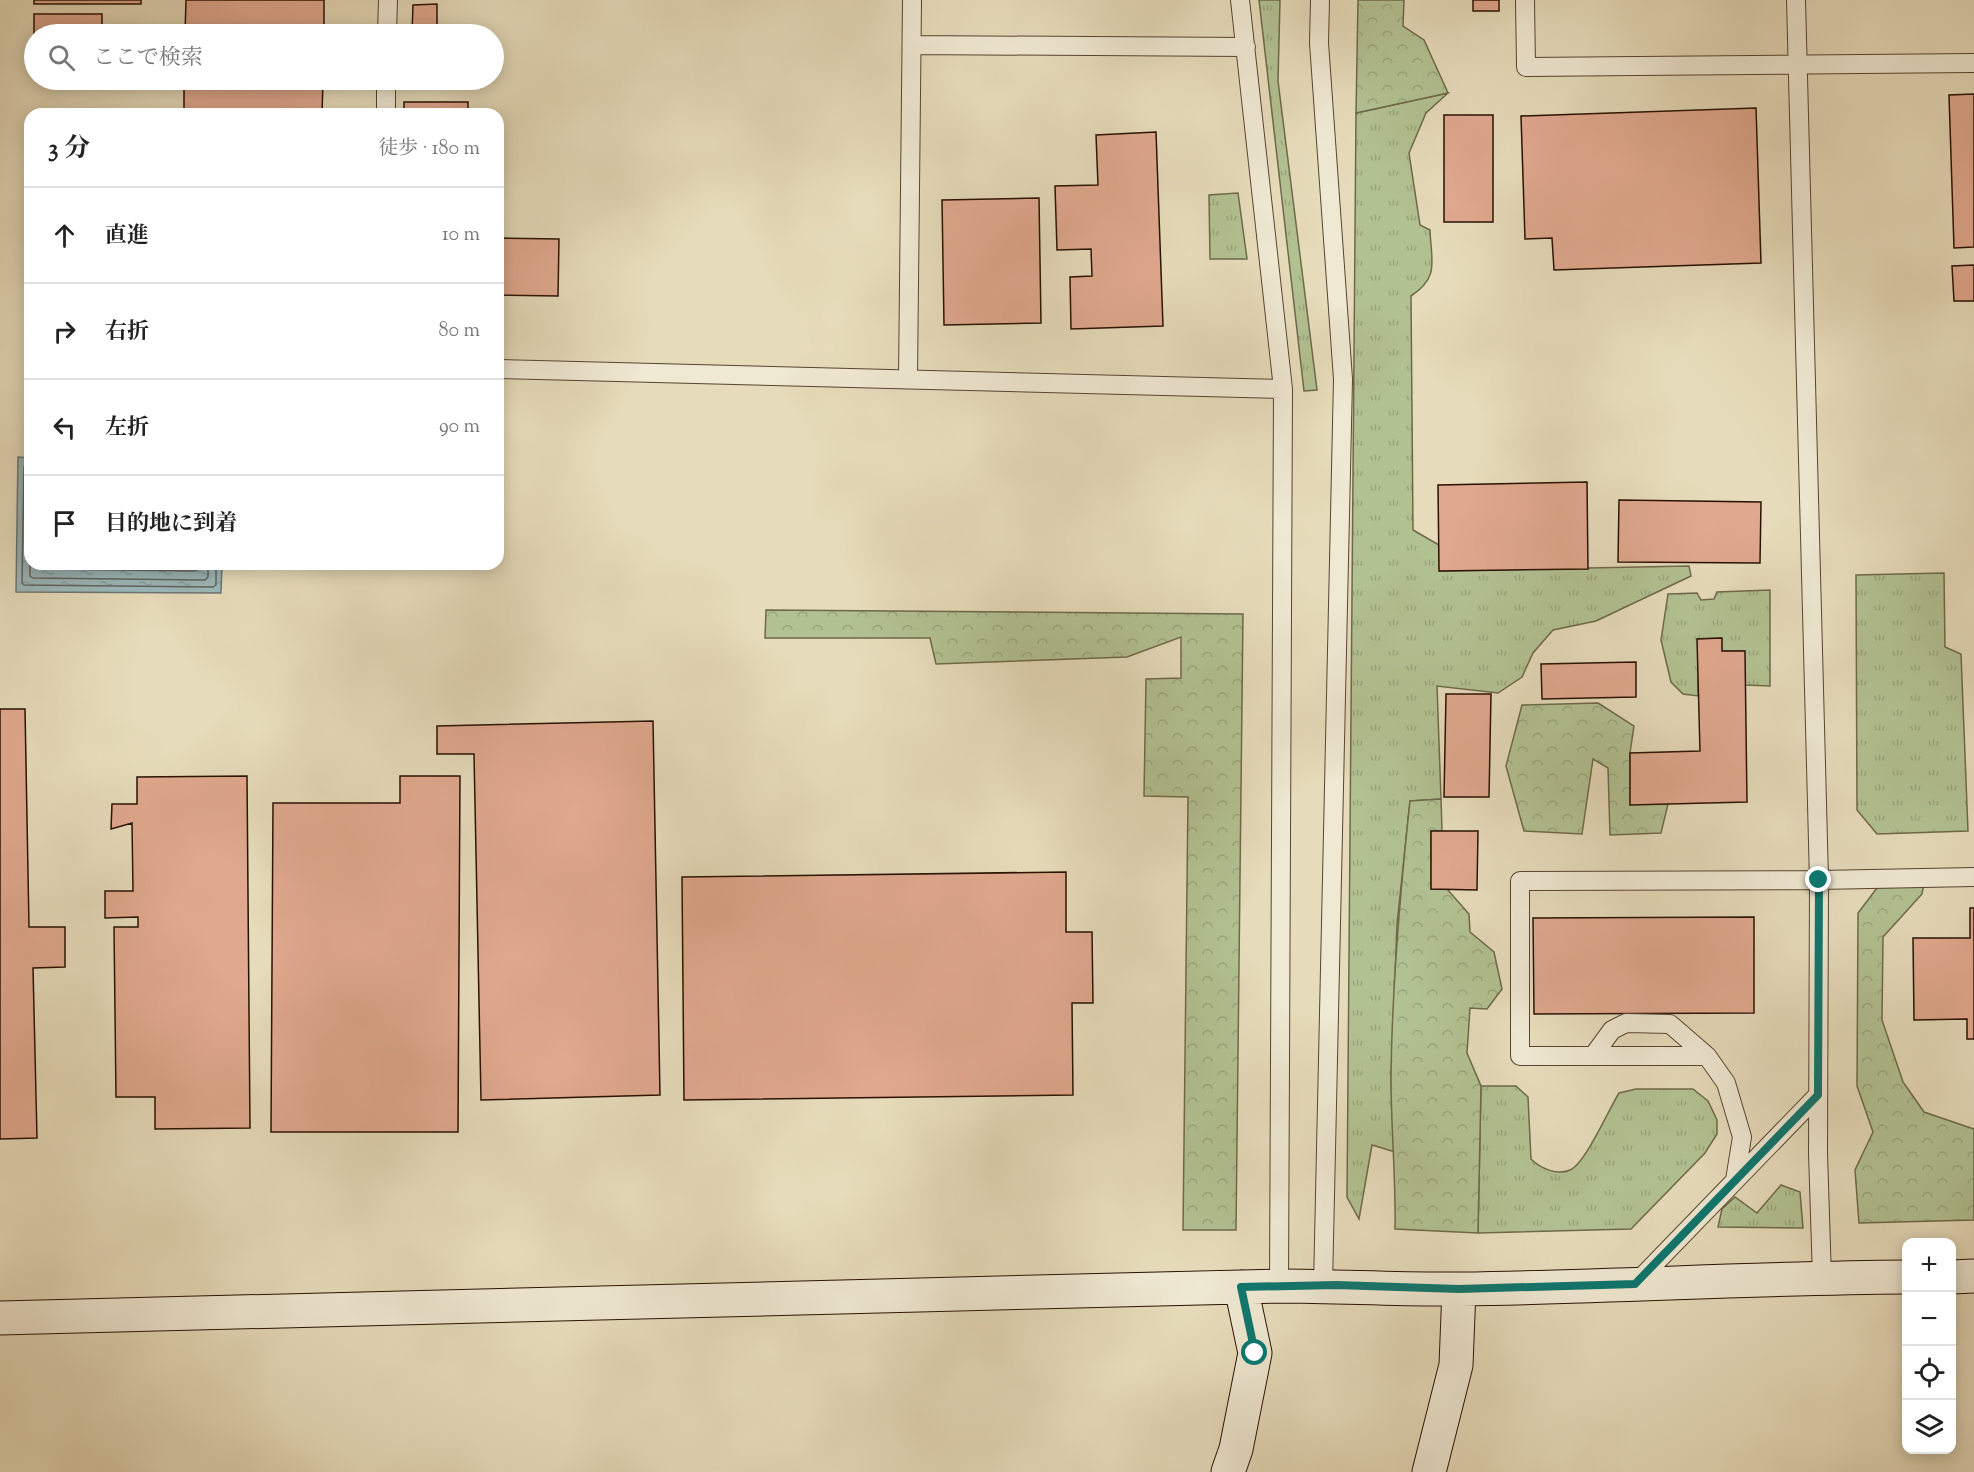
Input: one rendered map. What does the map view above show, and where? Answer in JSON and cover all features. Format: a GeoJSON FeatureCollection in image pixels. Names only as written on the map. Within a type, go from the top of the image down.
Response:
{"type":"FeatureCollection","features":[{"type":"Feature","properties":{"kind":"street"},"geometry":{"type":"LineString","coordinates":[[1956,1277],[1974,1276]]}},
{"type":"Feature","properties":{"kind":"street"},"geometry":{"type":"LineString","coordinates":[[0,1318],[1279,1286],[1459,1289],[1902,1277]]}},
{"type":"Feature","properties":{"kind":"street"},"geometry":{"type":"LineString","coordinates":[[1228,1472],[1236,1449],[1255,1353],[1241,1287]]}},
{"type":"Feature","properties":{"kind":"street"},"geometry":{"type":"LineString","coordinates":[[1429,1472],[1456,1365],[1459,1289]]}},
{"type":"Feature","properties":{"kind":"lane"},"geometry":{"type":"LineString","coordinates":[[387,24],[388,0]]}},
{"type":"Feature","properties":{"kind":"lane"},"geometry":{"type":"LineString","coordinates":[[908,380],[912,0]]}},
{"type":"Feature","properties":{"kind":"lane"},"geometry":{"type":"LineString","coordinates":[[1240,0],[1283,389],[1279,1286]]}},
{"type":"Feature","properties":{"kind":"lane"},"geometry":{"type":"LineString","coordinates":[[1320,0],[1319,43],[1343,379],[1323,1286]]}},
{"type":"Feature","properties":{"kind":"lane"},"geometry":{"type":"LineString","coordinates":[[1526,0],[1526,67],[1974,63]]}},
{"type":"Feature","properties":{"kind":"lane"},"geometry":{"type":"LineString","coordinates":[[1796,0],[1819,880],[1818,1095],[1822,1278]]}},
{"type":"Feature","properties":{"kind":"lane"},"geometry":{"type":"LineString","coordinates":[[912,45],[1245,46]]}},
{"type":"Feature","properties":{"kind":"lane"},"geometry":{"type":"LineString","coordinates":[[386,90],[386,108]]}},
{"type":"Feature","properties":{"kind":"lane"},"geometry":{"type":"LineString","coordinates":[[504,369],[1283,389]]}},
{"type":"Feature","properties":{"kind":"lane"},"geometry":{"type":"LineString","coordinates":[[1707,1056],[1520,1056],[1520,881],[1974,877]]}},
{"type":"Feature","properties":{"kind":"lane"},"geometry":{"type":"LineString","coordinates":[[1593,1056],[1612,1030],[1626,1023],[1670,1024],[1707,1056],[1726,1083],[1742,1137],[1735,1180]]}},
{"type":"Feature","properties":{"kind":"lane"},"geometry":{"type":"LineString","coordinates":[[1635,1284],[1818,1095]]}},
{"type":"Feature","properties":{"kind":"green space"},"geometry":{"type":"Polygon","coordinates":[[[1259,0],[1280,0],[1278,81],[1317,390],[1304,391],[1259,0]]]}},
{"type":"Feature","properties":{"kind":"green space"},"geometry":{"type":"Polygon","coordinates":[[[1358,0],[1404,0],[1403,26],[1424,40],[1448,93],[1356,113],[1358,0]]]}},
{"type":"Feature","properties":{"kind":"green space"},"geometry":{"type":"Polygon","coordinates":[[[1448,93],[1426,113],[1409,153],[1420,225],[1430,230],[1432,259],[1430,275],[1420,289],[1411,296],[1413,530],[1439,545],[1440,571],[1689,566],[1691,576],[1596,621],[1553,630],[1533,653],[1522,677],[1498,693],[1437,686],[1441,799],[1410,801],[1397,924],[1391,1080],[1395,1152],[1372,1145],[1359,1219],[1347,1197],[1356,113],[1448,93]]]}},
{"type":"Feature","properties":{"kind":"green space"},"geometry":{"type":"Polygon","coordinates":[[[1238,193],[1247,259],[1210,259],[1209,195],[1238,193]]]}},
{"type":"Feature","properties":{"kind":"green space"},"geometry":{"type":"Polygon","coordinates":[[[1944,573],[1945,647],[1961,654],[1968,831],[1877,834],[1857,810],[1856,575],[1944,573]]]}},
{"type":"Feature","properties":{"kind":"green space"},"geometry":{"type":"Polygon","coordinates":[[[1770,590],[1770,686],[1745,685],[1744,651],[1722,651],[1721,638],[1698,639],[1698,696],[1683,694],[1671,682],[1661,640],[1668,594],[1697,593],[1701,600],[1714,599],[1717,592],[1770,590]]]}},
{"type":"Feature","properties":{"kind":"green space"},"geometry":{"type":"Polygon","coordinates":[[[766,610],[1243,614],[1236,1230],[1183,1230],[1188,797],[1144,796],[1146,679],[1181,678],[1181,637],[1127,657],[936,664],[930,638],[765,638],[766,610]]]}},
{"type":"Feature","properties":{"kind":"green space"},"geometry":{"type":"Polygon","coordinates":[[[1598,703],[1634,726],[1630,753],[1630,804],[1668,804],[1661,833],[1610,835],[1608,768],[1593,759],[1582,834],[1524,831],[1506,766],[1522,705],[1598,703]]]}},
{"type":"Feature","properties":{"kind":"green space"},"geometry":{"type":"Polygon","coordinates":[[[1441,799],[1442,831],[1431,831],[1431,889],[1447,889],[1469,914],[1470,932],[1494,952],[1502,989],[1487,1009],[1470,1008],[1467,1053],[1481,1086],[1478,1233],[1395,1229],[1391,1097],[1393,1008],[1410,801],[1441,799]]]}},
{"type":"Feature","properties":{"kind":"green space"},"geometry":{"type":"Polygon","coordinates":[[[1924,883],[1922,894],[1883,937],[1882,1020],[1903,1082],[1924,1112],[1974,1129],[1974,1220],[1859,1223],[1855,1170],[1873,1132],[1857,1086],[1858,913],[1877,888],[1924,883]]]}},
{"type":"Feature","properties":{"kind":"green space"},"geometry":{"type":"Polygon","coordinates":[[[1481,1086],[1516,1086],[1528,1097],[1531,1159],[1554,1172],[1565,1172],[1576,1166],[1583,1158],[1619,1093],[1636,1089],[1693,1089],[1708,1101],[1717,1120],[1717,1134],[1705,1153],[1631,1229],[1478,1233],[1481,1086]]]}},
{"type":"Feature","properties":{"kind":"green space"},"geometry":{"type":"Polygon","coordinates":[[[1781,1185],[1800,1192],[1803,1228],[1718,1227],[1722,1209],[1735,1197],[1757,1213],[1781,1185]]]}},
{"type":"Feature","properties":{"kind":"water"},"geometry":{"type":"Polygon","coordinates":[[[18,457],[24,458],[24,570],[222,570],[221,593],[16,592],[18,457]]]}},
{"type":"Feature","properties":{"kind":"building"},"geometry":{"type":"Polygon","coordinates":[[[34,0],[141,0],[141,4],[34,4],[34,0]]]}},
{"type":"Feature","properties":{"kind":"building"},"geometry":{"type":"Polygon","coordinates":[[[186,0],[324,0],[324,24],[185,24],[186,0]]]}},
{"type":"Feature","properties":{"kind":"building"},"geometry":{"type":"Polygon","coordinates":[[[1473,0],[1499,0],[1499,11],[1473,11],[1473,0]]]}},
{"type":"Feature","properties":{"kind":"building"},"geometry":{"type":"Polygon","coordinates":[[[437,4],[437,24],[412,24],[413,5],[437,4]]]}},
{"type":"Feature","properties":{"kind":"building"},"geometry":{"type":"Polygon","coordinates":[[[34,14],[102,14],[102,24],[34,24],[34,14]]]}},
{"type":"Feature","properties":{"kind":"building"},"geometry":{"type":"Polygon","coordinates":[[[184,90],[323,90],[322,108],[184,108],[184,90]]]}},
{"type":"Feature","properties":{"kind":"building"},"geometry":{"type":"Polygon","coordinates":[[[1974,94],[1974,247],[1954,248],[1949,95],[1974,94]]]}},
{"type":"Feature","properties":{"kind":"building"},"geometry":{"type":"Polygon","coordinates":[[[404,102],[468,102],[468,108],[404,108],[404,102]]]}},
{"type":"Feature","properties":{"kind":"building"},"geometry":{"type":"Polygon","coordinates":[[[1756,108],[1761,263],[1554,270],[1552,238],[1525,239],[1521,116],[1756,108]]]}},
{"type":"Feature","properties":{"kind":"building"},"geometry":{"type":"Polygon","coordinates":[[[1444,115],[1493,115],[1493,222],[1444,222],[1444,115]]]}},
{"type":"Feature","properties":{"kind":"building"},"geometry":{"type":"Polygon","coordinates":[[[1156,132],[1163,326],[1071,329],[1070,277],[1092,276],[1091,249],[1057,250],[1055,186],[1098,185],[1096,135],[1156,132]]]}},
{"type":"Feature","properties":{"kind":"building"},"geometry":{"type":"Polygon","coordinates":[[[1039,198],[1041,323],[944,325],[942,200],[1039,198]]]}},
{"type":"Feature","properties":{"kind":"building"},"geometry":{"type":"Polygon","coordinates":[[[504,238],[559,239],[558,296],[504,295],[504,238]]]}},
{"type":"Feature","properties":{"kind":"building"},"geometry":{"type":"Polygon","coordinates":[[[1974,265],[1974,301],[1954,301],[1952,266],[1974,265]]]}},
{"type":"Feature","properties":{"kind":"building"},"geometry":{"type":"Polygon","coordinates":[[[1587,482],[1588,569],[1439,571],[1438,485],[1587,482]]]}},
{"type":"Feature","properties":{"kind":"building"},"geometry":{"type":"Polygon","coordinates":[[[1619,500],[1761,502],[1760,563],[1618,562],[1619,500]]]}},
{"type":"Feature","properties":{"kind":"building"},"geometry":{"type":"Polygon","coordinates":[[[1722,638],[1722,651],[1745,651],[1747,802],[1630,805],[1630,753],[1700,751],[1697,639],[1722,638]]]}},
{"type":"Feature","properties":{"kind":"building"},"geometry":{"type":"Polygon","coordinates":[[[1636,662],[1636,697],[1542,699],[1541,664],[1636,662]]]}},
{"type":"Feature","properties":{"kind":"building"},"geometry":{"type":"Polygon","coordinates":[[[1446,694],[1491,694],[1489,797],[1444,797],[1446,694]]]}},
{"type":"Feature","properties":{"kind":"building"},"geometry":{"type":"Polygon","coordinates":[[[0,709],[25,709],[29,927],[65,927],[65,967],[33,968],[37,1138],[0,1139],[0,709]]]}},
{"type":"Feature","properties":{"kind":"building"},"geometry":{"type":"Polygon","coordinates":[[[653,721],[660,1095],[481,1100],[474,754],[437,754],[437,726],[653,721]]]}},
{"type":"Feature","properties":{"kind":"building"},"geometry":{"type":"Polygon","coordinates":[[[247,776],[250,1128],[155,1129],[155,1097],[116,1097],[114,927],[138,927],[138,917],[105,918],[105,891],[133,891],[132,823],[111,829],[112,804],[137,804],[137,777],[247,776]]]}},
{"type":"Feature","properties":{"kind":"building"},"geometry":{"type":"Polygon","coordinates":[[[400,776],[460,776],[458,1132],[271,1132],[273,803],[400,803],[400,776]]]}},
{"type":"Feature","properties":{"kind":"building"},"geometry":{"type":"Polygon","coordinates":[[[1431,831],[1478,831],[1477,890],[1431,889],[1431,831]]]}},
{"type":"Feature","properties":{"kind":"building"},"geometry":{"type":"Polygon","coordinates":[[[1066,872],[1066,932],[1092,932],[1093,1003],[1072,1003],[1073,1095],[684,1100],[682,877],[1066,872]]]}},
{"type":"Feature","properties":{"kind":"building"},"geometry":{"type":"Polygon","coordinates":[[[1970,908],[1974,908],[1974,1039],[1967,1039],[1967,1019],[1914,1020],[1913,938],[1970,938],[1970,908]]]}},
{"type":"Feature","properties":{"kind":"building"},"geometry":{"type":"Polygon","coordinates":[[[1754,917],[1754,1013],[1534,1014],[1533,918],[1754,917]]]}},
{"type":"Feature","properties":{"kind":"route"},"geometry":{"type":"LineString","coordinates":[[1255,1353],[1241,1287],[1336,1285],[1459,1289],[1635,1284],[1818,1095],[1819,880]]}}]}
